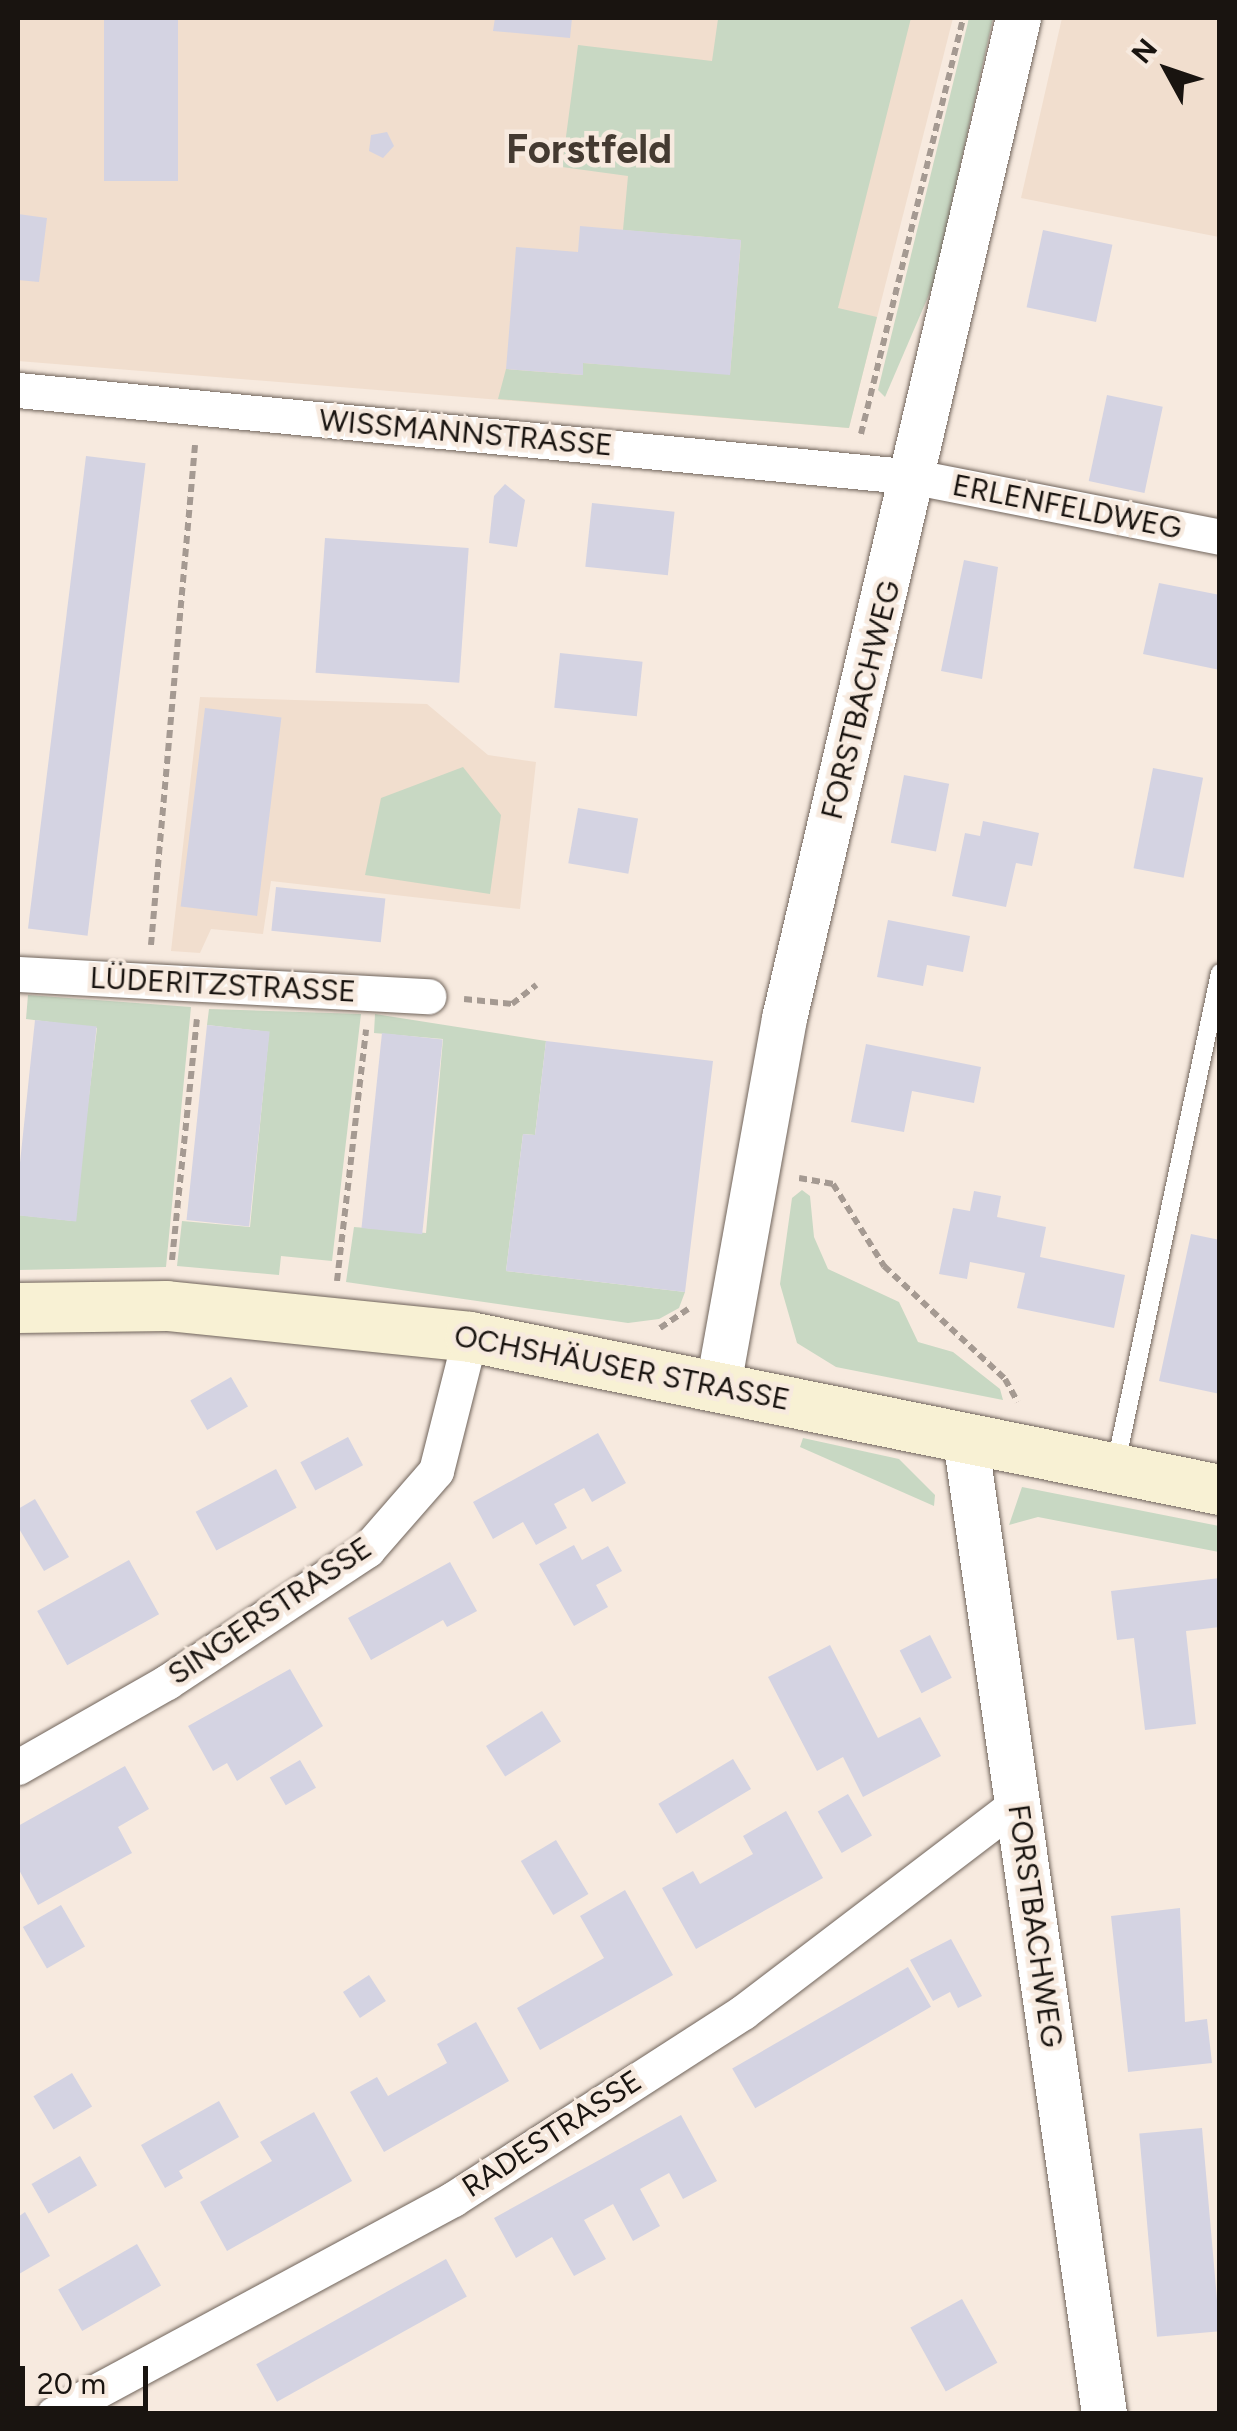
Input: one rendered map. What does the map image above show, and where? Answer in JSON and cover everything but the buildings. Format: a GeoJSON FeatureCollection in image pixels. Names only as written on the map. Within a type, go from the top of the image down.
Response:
{"type":"FeatureCollection","features":[{"type":"Feature","properties":{"kind":"main road","name":"OCHSHÄUSER STRASSE"},"geometry":{"type":"LineString","coordinates":[[18,1308],[167,1306],[470,1337],[1220,1490]]}},
{"type":"Feature","properties":{"kind":"street","name":"FORSTBACHWEG"},"geometry":{"type":"LineString","coordinates":[[718,1385],[784,1018],[914,477],[1018,18]]}},
{"type":"Feature","properties":{"kind":"street","name":"WISSMANNSTRASSE"},"geometry":{"type":"LineString","coordinates":[[18,390],[914,477]]}},
{"type":"Feature","properties":{"kind":"street","name":"ERLENFELDWEG"},"geometry":{"type":"LineString","coordinates":[[914,477],[1220,537]]}},
{"type":"Feature","properties":{"kind":"street","name":"LÜDERITZSTRASSE"},"geometry":{"type":"LineString","coordinates":[[18,974],[428,996]]}},
{"type":"Feature","properties":{"kind":"street","name":"SINGERSTRASSE"},"geometry":{"type":"LineString","coordinates":[[18,1767],[167,1682],[367,1550],[436,1472],[470,1337]]}},
{"type":"Feature","properties":{"kind":"street","name":"FORSTBACHWEG"},"geometry":{"type":"LineString","coordinates":[[965,1438],[1104,2414]]}},
{"type":"Feature","properties":{"kind":"street","name":"RADESTRASSE"},"geometry":{"type":"LineString","coordinates":[[54,2414],[453,2199],[742,2012],[1017,1803]]}},
{"type":"Feature","properties":{"kind":"lane"},"geometry":{"type":"LineString","coordinates":[[1115,1469],[1220,973]]}},
{"type":"Feature","properties":{"kind":"path"},"geometry":{"type":"LineString","coordinates":[[852,471],[963,18]]}},
{"type":"Feature","properties":{"kind":"path"},"geometry":{"type":"LineString","coordinates":[[148,981],[198,408]]}},
{"type":"Feature","properties":{"kind":"path"},"geometry":{"type":"LineString","coordinates":[[167,1306],[200,984]]}},
{"type":"Feature","properties":{"kind":"path"},"geometry":{"type":"LineString","coordinates":[[428,996],[512,1004],[536,985]]}},
{"type":"Feature","properties":{"kind":"path"},"geometry":{"type":"LineString","coordinates":[[332,1322],[370,993]]}},
{"type":"Feature","properties":{"kind":"path"},"geometry":{"type":"LineString","coordinates":[[759,1171],[833,1184],[884,1266],[1005,1379],[1047,1455]]}},
{"type":"Feature","properties":{"kind":"path"},"geometry":{"type":"LineString","coordinates":[[660,1328],[688,1310],[692,1292]]}},
{"type":"Feature","properties":{"kind":"shaded area"},"geometry":{"type":"Polygon","coordinates":[[[18,18],[953,18],[849,428],[18,361],[18,18]]]}},
{"type":"Feature","properties":{"kind":"shaded area"},"geometry":{"type":"Polygon","coordinates":[[[1062,18],[1219,18],[1219,237],[1021,198],[1062,18]]]}},
{"type":"Feature","properties":{"kind":"shaded area"},"geometry":{"type":"Polygon","coordinates":[[[200,697],[427,704],[488,755],[536,762],[520,909],[271,881],[263,934],[211,929],[200,953],[171,951],[200,697]]]}},
{"type":"Feature","properties":{"kind":"green space"},"geometry":{"type":"Polygon","coordinates":[[[709,18],[911,18],[838,308],[877,317],[849,428],[498,399],[506,369],[582,375],[583,363],[730,374],[741,240],[623,230],[628,176],[562,167],[578,45],[712,61],[718,19],[709,18]]]}},
{"type":"Feature","properties":{"kind":"green space"},"geometry":{"type":"Polygon","coordinates":[[[969,18],[993,18],[934,283],[885,397],[878,390],[969,18]]]}},
{"type":"Feature","properties":{"kind":"green space"},"geometry":{"type":"Polygon","coordinates":[[[463,767],[501,815],[490,894],[365,875],[381,798],[463,767]]]}},
{"type":"Feature","properties":{"kind":"green space"},"geometry":{"type":"Polygon","coordinates":[[[28,995],[191,1007],[166,1267],[18,1270],[18,1215],[74,1221],[97,1028],[26,1019],[28,995]]]}},
{"type":"Feature","properties":{"kind":"green space"},"geometry":{"type":"Polygon","coordinates":[[[209,1009],[361,1014],[332,1261],[281,1256],[279,1275],[177,1266],[182,1221],[250,1227],[269,1032],[207,1025],[209,1009]]]}},
{"type":"Feature","properties":{"kind":"green space"},"geometry":{"type":"Polygon","coordinates":[[[375,1014],[546,1041],[535,1135],[523,1134],[506,1271],[685,1292],[679,1308],[659,1319],[628,1323],[346,1282],[354,1227],[426,1233],[443,1039],[374,1033],[375,1014]]]}},
{"type":"Feature","properties":{"kind":"green space"},"geometry":{"type":"Polygon","coordinates":[[[802,1190],[810,1196],[814,1237],[828,1269],[899,1302],[918,1342],[953,1352],[1000,1389],[1003,1400],[836,1367],[797,1343],[780,1284],[792,1198],[802,1190]]]}},
{"type":"Feature","properties":{"kind":"green space"},"geometry":{"type":"Polygon","coordinates":[[[803,1438],[899,1459],[935,1495],[934,1506],[800,1447],[803,1438]]]}},
{"type":"Feature","properties":{"kind":"green space"},"geometry":{"type":"Polygon","coordinates":[[[1022,1487],[1219,1526],[1219,1552],[1038,1517],[1009,1525],[1022,1487]]]}},
{"type":"Feature","properties":{"kind":"district","name":"Forstfeld"},"geometry":{"type":"Point","coordinates":[589,149]}}]}
